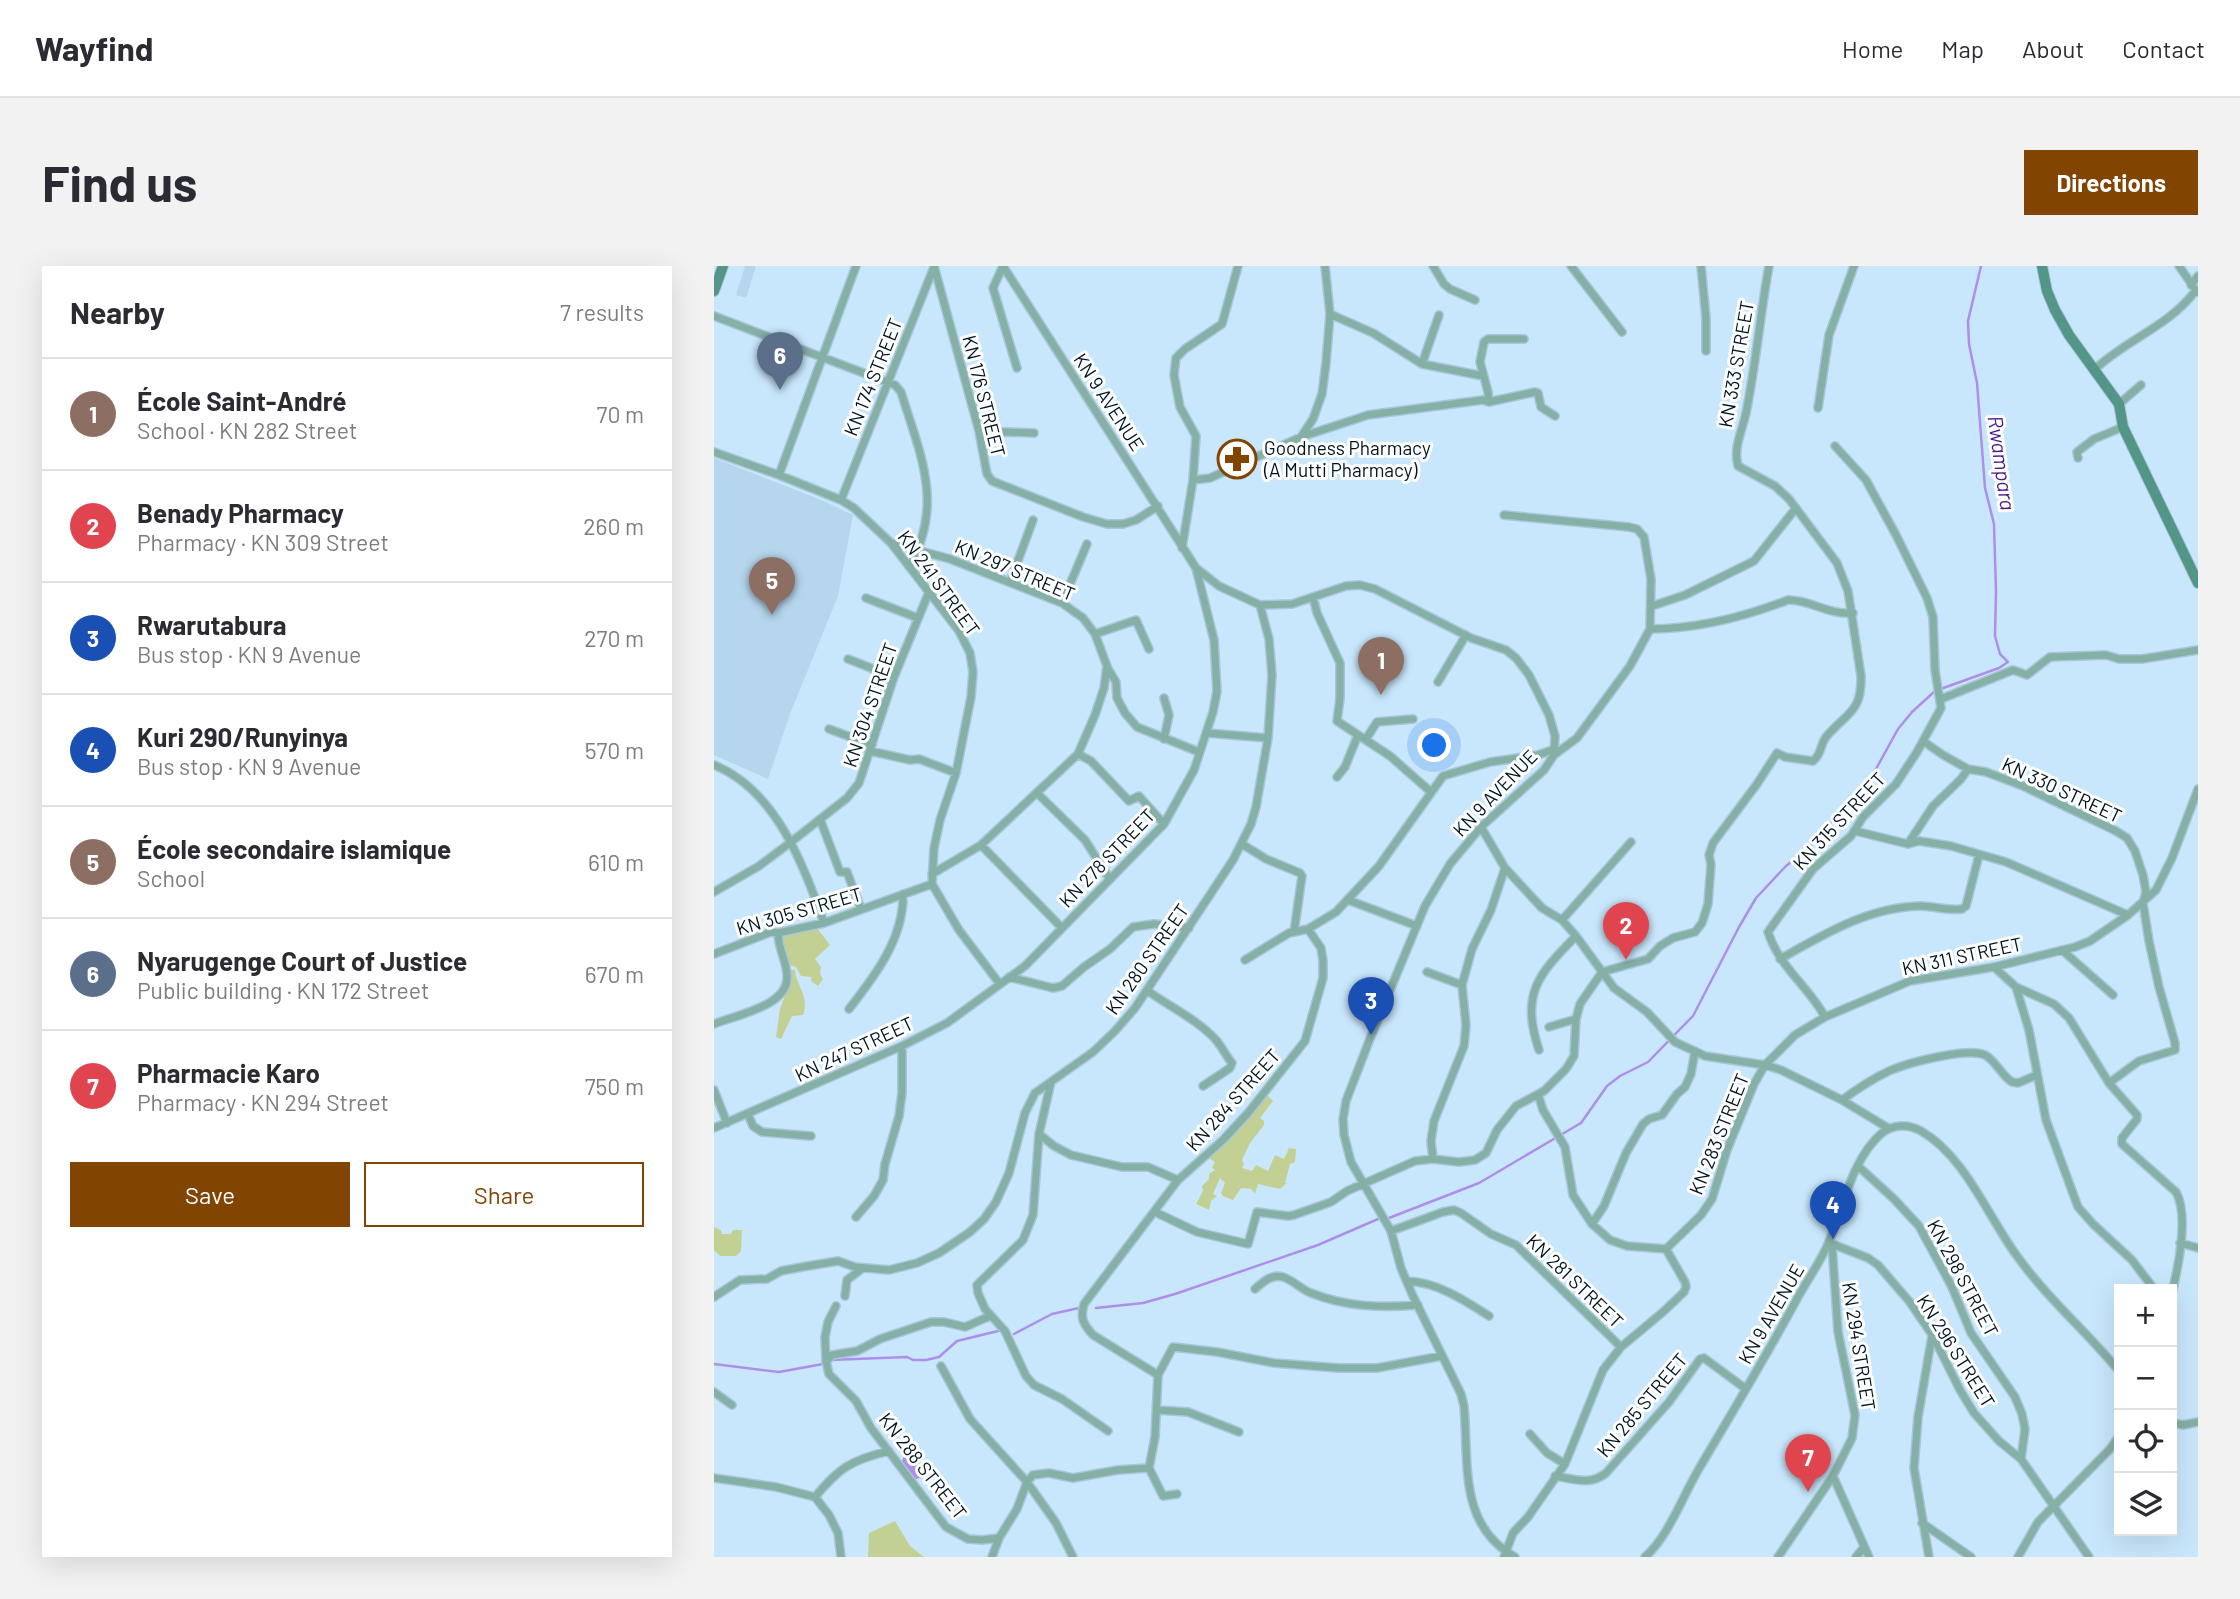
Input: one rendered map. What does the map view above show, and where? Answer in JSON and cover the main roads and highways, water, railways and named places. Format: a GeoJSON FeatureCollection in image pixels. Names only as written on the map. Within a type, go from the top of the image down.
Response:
{"type":"FeatureCollection","features":[{"type":"Feature","properties":{"kind":"main road"},"geometry":{"type":"LineString","coordinates":[[714,291],[723,266]]}},
{"type":"Feature","properties":{"kind":"main road"},"geometry":{"type":"LineString","coordinates":[[2042,266],[2047,291],[2055,310],[2119,404],[2123,427],[2198,583]]}},
{"type":"Feature","properties":{"kind":"waterway","name":"Rwampara"},"geometry":{"type":"LineString","coordinates":[[1389,1218],[1479,1183],[1581,1123],[1607,1086],[1648,1062],[1693,1016],[1756,898],[1785,867],[1812,844],[1871,778],[1898,729],[1912,712],[1935,691],[1999,668],[2008,662],[2000,654],[1995,636],[1994,524],[1985,488],[1977,383],[1969,344],[1968,321],[1981,266]]}},
{"type":"Feature","properties":{"kind":"waterway"},"geometry":{"type":"LineString","coordinates":[[1096,1308],[1143,1303],[1175,1294],[1318,1245],[1378,1219]]}},
{"type":"Feature","properties":{"kind":"waterway"},"geometry":{"type":"LineString","coordinates":[[1014,1334],[1052,1314],[1079,1308]]}},
{"type":"Feature","properties":{"kind":"waterway"},"geometry":{"type":"LineString","coordinates":[[830,1360],[907,1357],[926,1360],[939,1357],[957,1341],[998,1331]]}},
{"type":"Feature","properties":{"kind":"waterway"},"geometry":{"type":"LineString","coordinates":[[714,1364],[779,1372],[823,1364]]}},
{"type":"Feature","properties":{"kind":"place","name":"Nyarugenge Court of Justice"},"geometry":{"type":"Point","coordinates":[780,390]}},
{"type":"Feature","properties":{"kind":"place","name":"Goodness Pharmacy (A Mutti Pharmacy)"},"geometry":{"type":"Point","coordinates":[1237,459]}},
{"type":"Feature","properties":{"kind":"place","name":"École secondaire islamique"},"geometry":{"type":"Point","coordinates":[772,615]}},
{"type":"Feature","properties":{"kind":"place","name":"École Saint-André"},"geometry":{"type":"Point","coordinates":[1381,695]}},
{"type":"Feature","properties":{"kind":"place","name":"Benady Pharmacy"},"geometry":{"type":"Point","coordinates":[1626,960]}},
{"type":"Feature","properties":{"kind":"place","name":"Rwarutabura"},"geometry":{"type":"Point","coordinates":[1371,1035]}},
{"type":"Feature","properties":{"kind":"place","name":"Kuri 290/Runyinya"},"geometry":{"type":"Point","coordinates":[1833,1239]}},
{"type":"Feature","properties":{"kind":"place","name":"Pharmacie Karo"},"geometry":{"type":"Point","coordinates":[1808,1492]}}]}
